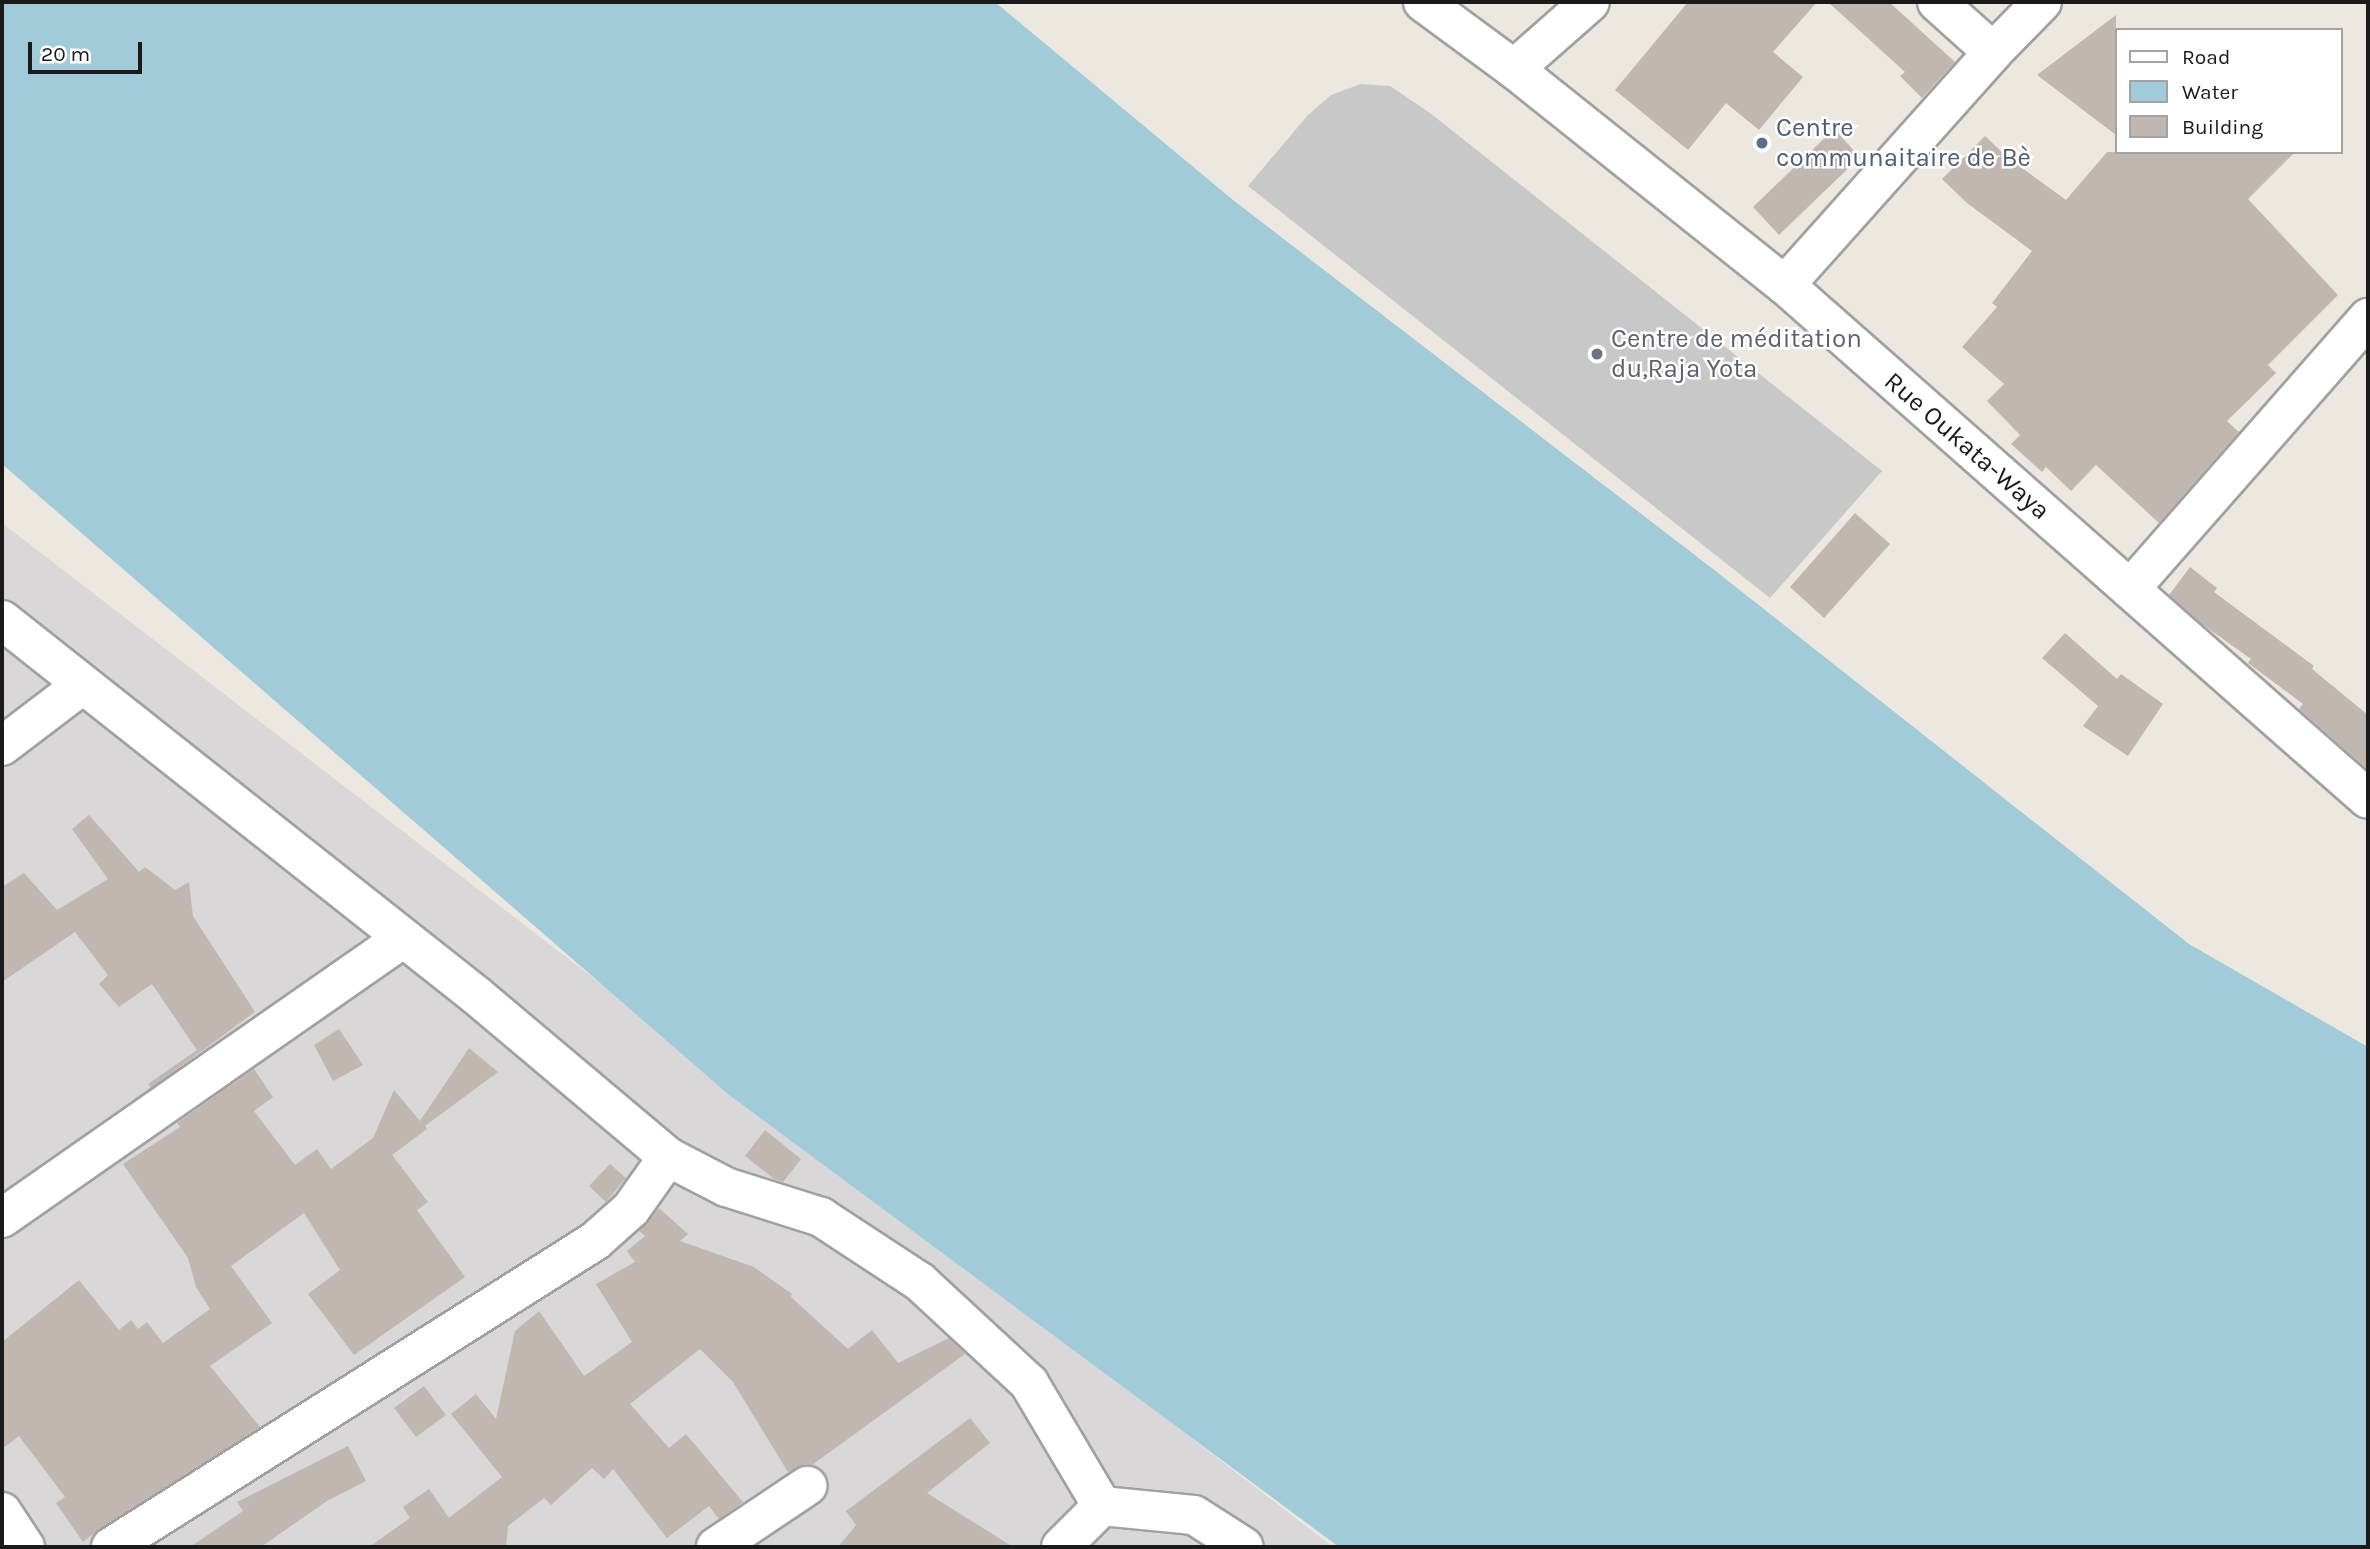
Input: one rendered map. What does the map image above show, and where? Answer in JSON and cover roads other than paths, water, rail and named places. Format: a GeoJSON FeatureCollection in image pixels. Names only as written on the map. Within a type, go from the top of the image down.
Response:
{"type":"FeatureCollection","features":[{"type":"Feature","properties":{"kind":"street","name":"Rue Oukata-Waya"},"geometry":{"type":"LineString","coordinates":[[1423,2],[1514,69],[1786,285],[2368,799]]}},
{"type":"Feature","properties":{"kind":"street"},"geometry":{"type":"LineString","coordinates":[[1514,69],[1590,2]]}},
{"type":"Feature","properties":{"kind":"street"},"geometry":{"type":"LineString","coordinates":[[1937,2],[1993,52]]}},
{"type":"Feature","properties":{"kind":"street"},"geometry":{"type":"LineString","coordinates":[[1786,285],[1993,52],[2042,2]]}},
{"type":"Feature","properties":{"kind":"street"},"geometry":{"type":"LineString","coordinates":[[2130,589],[2368,318]]}},
{"type":"Feature","properties":{"kind":"street"},"geometry":{"type":"LineString","coordinates":[[2,620],[477,996],[668,1157],[726,1187],[821,1217],[920,1282],[1029,1383],[1102,1506]]}},
{"type":"Feature","properties":{"kind":"street"},"geometry":{"type":"LineString","coordinates":[[2,746],[82,685]]}},
{"type":"Feature","properties":{"kind":"street"},"geometry":{"type":"LineString","coordinates":[[2,1218],[402,939]]}},
{"type":"Feature","properties":{"kind":"street"},"geometry":{"type":"LineString","coordinates":[[111,1547],[595,1241],[631,1209],[668,1157]]}},
{"type":"Feature","properties":{"kind":"street"},"geometry":{"type":"LineString","coordinates":[[716,1547],[807,1486]]}},
{"type":"Feature","properties":{"kind":"street"},"geometry":{"type":"LineString","coordinates":[[1061,1547],[1102,1506]]}},
{"type":"Feature","properties":{"kind":"street"},"geometry":{"type":"LineString","coordinates":[[1102,1506],[1194,1516],[1244,1547]]}},
{"type":"Feature","properties":{"kind":"street"},"geometry":{"type":"LineString","coordinates":[[2,1512],[25,1547]]}},
{"type":"Feature","properties":{"kind":"water"},"geometry":{"type":"Polygon","coordinates":[[[2,2],[995,2],[1233,200],[1713,569],[2189,944],[2368,1047],[2368,1547],[1339,1547],[728,1094],[2,464],[2,2]]]}},
{"type":"Feature","properties":{"kind":"place","name":"Centre communaitaire de Bè"},"geometry":{"type":"Point","coordinates":[1762,143]}},
{"type":"Feature","properties":{"kind":"place","name":"Centre de méditation du,Raja Yota"},"geometry":{"type":"Point","coordinates":[1597,354]}}]}
